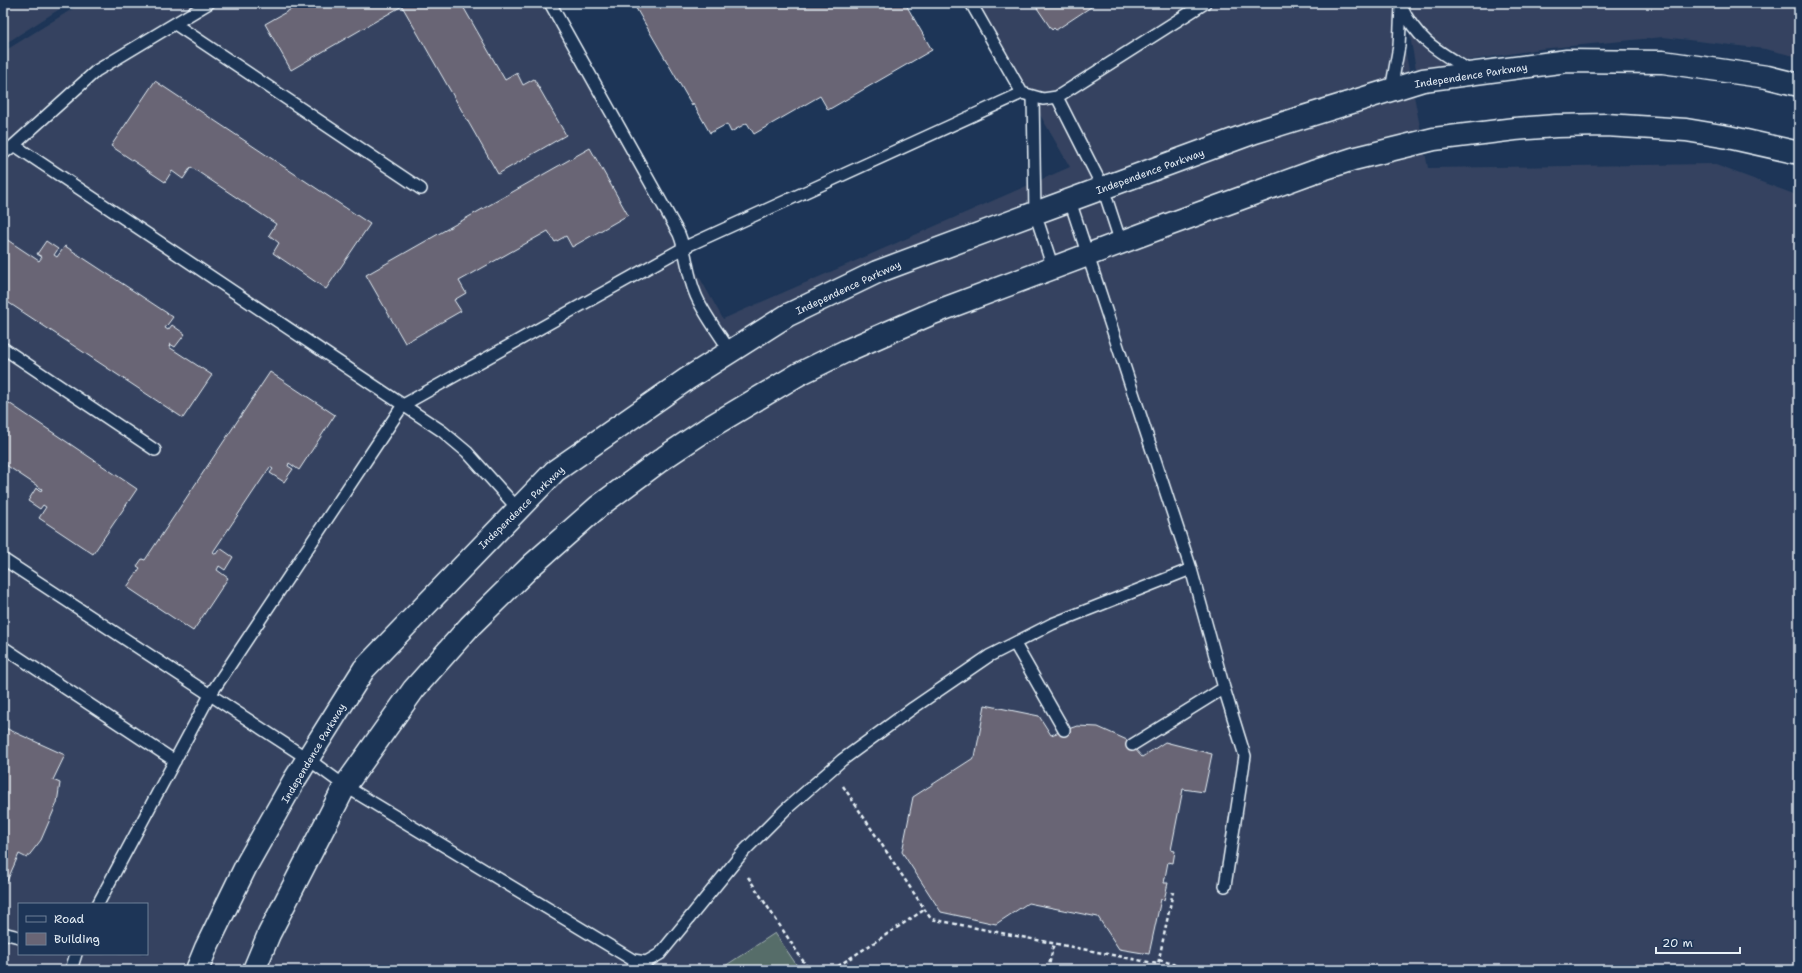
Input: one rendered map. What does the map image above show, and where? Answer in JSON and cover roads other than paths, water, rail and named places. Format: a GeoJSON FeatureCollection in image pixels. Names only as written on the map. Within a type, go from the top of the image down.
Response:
{"type":"FeatureCollection","features":[{"type":"Feature","properties":{"kind":"street","name":"Independence Parkway"},"geometry":{"type":"LineString","coordinates":[[197,970],[206,948],[247,864],[308,759],[364,670],[555,471],[687,379],[788,315],[877,272],[1035,213],[1255,132],[1422,80],[1567,61],[1663,62],[1767,77],[1799,85]]}},
{"type":"Feature","properties":{"kind":"street"},"geometry":{"type":"LineString","coordinates":[[254,970],[269,934],[345,786],[414,689],[470,626],[548,550],[599,506],[665,457],[710,427],[799,374],[848,350],[933,313],[1313,172],[1353,159],[1442,138],[1515,129],[1606,125],[1686,130],[1799,152]]}},
{"type":"Feature","properties":{"kind":"lane"},"geometry":{"type":"LineString","coordinates":[[3,154],[96,71],[209,3]]}},
{"type":"Feature","properties":{"kind":"lane"},"geometry":{"type":"LineString","coordinates":[[550,3],[679,234],[685,247],[690,279],[696,296],[730,351]]}},
{"type":"Feature","properties":{"kind":"lane"},"geometry":{"type":"LineString","coordinates":[[971,3],[1022,93]]}},
{"type":"Feature","properties":{"kind":"lane"},"geometry":{"type":"LineString","coordinates":[[99,903],[210,695],[403,405],[685,247],[1022,93],[1043,99],[1057,97],[1205,3]]}},
{"type":"Feature","properties":{"kind":"lane"},"geometry":{"type":"LineString","coordinates":[[1401,5],[1408,22],[1425,41],[1475,73]]}},
{"type":"Feature","properties":{"kind":"lane"},"geometry":{"type":"LineString","coordinates":[[1391,90],[1399,46],[1401,5]]}},
{"type":"Feature","properties":{"kind":"lane"},"geometry":{"type":"LineString","coordinates":[[175,24],[421,189]]}},
{"type":"Feature","properties":{"kind":"lane"},"geometry":{"type":"LineString","coordinates":[[1032,96],[1035,213],[1053,268]]}},
{"type":"Feature","properties":{"kind":"lane"},"geometry":{"type":"LineString","coordinates":[[1057,97],[1103,188],[1121,243]]}},
{"type":"Feature","properties":{"kind":"lane"},"geometry":{"type":"LineString","coordinates":[[14,145],[442,431],[467,452],[518,509]]}},
{"type":"Feature","properties":{"kind":"lane"},"geometry":{"type":"LineString","coordinates":[[1070,201],[1191,569],[1224,688],[1245,756],[1225,886]]}},
{"type":"Feature","properties":{"kind":"lane"},"geometry":{"type":"LineString","coordinates":[[3,348],[155,450]]}},
{"type":"Feature","properties":{"kind":"lane"},"geometry":{"type":"LineString","coordinates":[[3,559],[308,759],[345,786],[633,960],[646,962],[660,954],[737,859],[785,810],[842,760],[913,708],[990,656],[1052,624],[1191,569]]}},
{"type":"Feature","properties":{"kind":"lane"},"geometry":{"type":"LineString","coordinates":[[1015,644],[1064,730]]}},
{"type":"Feature","properties":{"kind":"lane"},"geometry":{"type":"LineString","coordinates":[[3,647],[174,761]]}},
{"type":"Feature","properties":{"kind":"lane"},"geometry":{"type":"LineString","coordinates":[[1132,745],[1224,688]]}},
{"type":"Feature","properties":{"kind":"lane"},"geometry":{"type":"LineString","coordinates":[[3,933],[18,937]]}},
{"type":"Feature","properties":{"kind":"lane"},"geometry":{"type":"LineString","coordinates":[[71,970],[76,955]]}}]}
